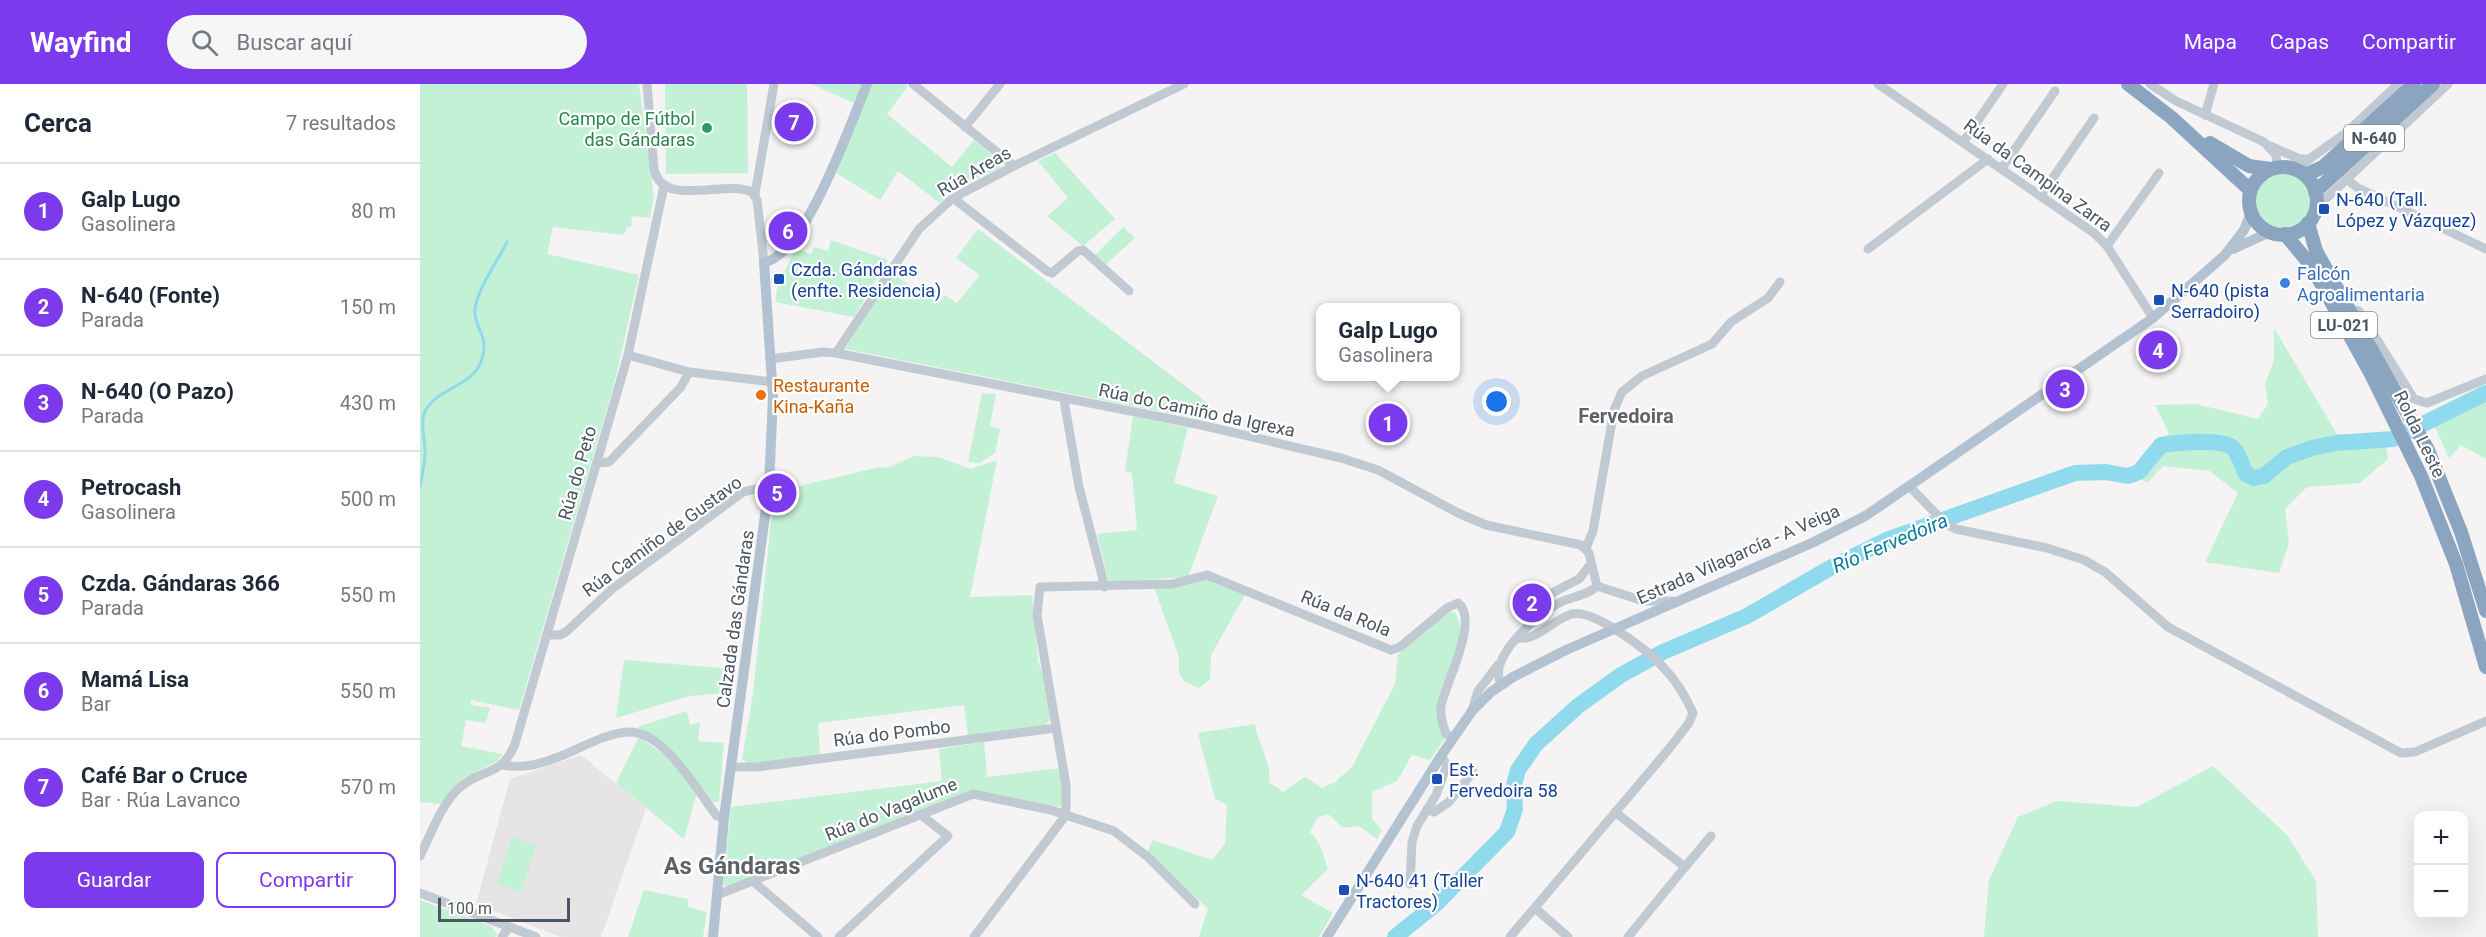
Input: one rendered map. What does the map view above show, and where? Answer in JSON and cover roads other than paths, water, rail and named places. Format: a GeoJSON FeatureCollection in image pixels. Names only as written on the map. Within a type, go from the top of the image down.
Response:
{"type":"FeatureCollection","features":[{"type":"Feature","properties":{"kind":"highway"},"geometry":{"type":"LineString","coordinates":[[2128,84],[2183,127],[2250,190]]}},
{"type":"Feature","properties":{"kind":"highway","name":"N-640"},"geometry":{"type":"LineString","coordinates":[[2300,172],[2323,167],[2414,84]]}},
{"type":"Feature","properties":{"kind":"highway","name":"N-640"},"geometry":{"type":"LineString","coordinates":[[2315,192],[2433,84]]}},
{"type":"Feature","properties":{"kind":"highway"},"geometry":{"type":"LineString","coordinates":[[2183,127],[2249,166],[2273,168],[2300,172],[2315,192],[2316,208],[2308,223],[2294,233],[2270,232],[2258,224],[2251,213],[2250,190],[2261,174],[2273,168]]}},
{"type":"Feature","properties":{"kind":"highway","name":"Rolda Leste"},"geometry":{"type":"LineString","coordinates":[[2308,223],[2316,250],[2410,415],[2427,450],[2458,523],[2486,611]]}},
{"type":"Feature","properties":{"kind":"highway","name":"Rolda Leste"},"geometry":{"type":"LineString","coordinates":[[2285,234],[2312,267],[2412,457],[2433,503],[2456,564],[2486,667]]}},
{"type":"Feature","properties":{"kind":"main road"},"geometry":{"type":"LineString","coordinates":[[764,262],[782,255],[803,227],[824,187],[867,84]]}},
{"type":"Feature","properties":{"kind":"main road","name":"Estrada Vilagarcía - A Veiga"},"geometry":{"type":"LineString","coordinates":[[2225,255],[2244,230],[2251,213]]}},
{"type":"Feature","properties":{"kind":"main road","name":"Estrada Vilagarcía - A Veiga"},"geometry":{"type":"LineString","coordinates":[[1327,937],[1453,738],[1472,711],[1501,684],[1566,650],[1823,538],[1910,488],[2153,318],[2225,255],[2246,242],[2270,232]]}},
{"type":"Feature","properties":{"kind":"main road","name":"Calzada das Gándaras"},"geometry":{"type":"LineString","coordinates":[[713,937],[724,818],[769,486],[772,382],[764,262]]}},
{"type":"Feature","properties":{"kind":"street"},"geometry":{"type":"LineString","coordinates":[[647,84],[654,169],[658,181],[664,186],[679,190],[745,189],[755,196]]}},
{"type":"Feature","properties":{"kind":"street","name":"Calzada das Gándaras"},"geometry":{"type":"LineString","coordinates":[[764,262],[755,196],[774,84]]}},
{"type":"Feature","properties":{"kind":"street"},"geometry":{"type":"LineString","coordinates":[[913,84],[1014,166]]}},
{"type":"Feature","properties":{"kind":"street"},"geometry":{"type":"LineString","coordinates":[[965,127],[1000,84]]}},
{"type":"Feature","properties":{"kind":"street","name":"Rúa Areas"},"geometry":{"type":"LineString","coordinates":[[837,353],[919,229],[953,198],[1184,84]]}},
{"type":"Feature","properties":{"kind":"street","name":"Rúa da Campina Zarra"},"geometry":{"type":"LineString","coordinates":[[1878,84],[1964,141],[2094,233],[2107,246],[2153,318]]}},
{"type":"Feature","properties":{"kind":"street"},"geometry":{"type":"LineString","coordinates":[[1964,141],[2003,84]]}},
{"type":"Feature","properties":{"kind":"street"},"geometry":{"type":"LineString","coordinates":[[2150,84],[2205,115],[2266,144],[2300,159],[2310,159]]}},
{"type":"Feature","properties":{"kind":"street"},"geometry":{"type":"LineString","coordinates":[[2205,115],[2214,84]]}},
{"type":"Feature","properties":{"kind":"street"},"geometry":{"type":"LineString","coordinates":[[2300,172],[2310,159],[2346,133],[2398,84]]}},
{"type":"Feature","properties":{"kind":"street"},"geometry":{"type":"LineString","coordinates":[[2316,208],[2448,84]]}},
{"type":"Feature","properties":{"kind":"street"},"geometry":{"type":"LineString","coordinates":[[2002,168],[2055,91]]}},
{"type":"Feature","properties":{"kind":"street"},"geometry":{"type":"LineString","coordinates":[[2041,195],[2094,118]]}},
{"type":"Feature","properties":{"kind":"street"},"geometry":{"type":"LineString","coordinates":[[2266,144],[2276,155],[2273,168]]}},
{"type":"Feature","properties":{"kind":"street"},"geometry":{"type":"LineString","coordinates":[[1868,249],[1988,159]]}},
{"type":"Feature","properties":{"kind":"street"},"geometry":{"type":"LineString","coordinates":[[2107,246],[2159,173]]}},
{"type":"Feature","properties":{"kind":"street"},"geometry":{"type":"LineString","coordinates":[[2346,179],[2358,188],[2486,249]]}},
{"type":"Feature","properties":{"kind":"street","name":"Rúa do Peto"},"geometry":{"type":"LineString","coordinates":[[503,765],[515,744],[628,355],[664,186]]}},
{"type":"Feature","properties":{"kind":"street"},"geometry":{"type":"LineString","coordinates":[[953,198],[1047,271],[1052,273],[1078,251],[1083,250],[1129,291]]}},
{"type":"Feature","properties":{"kind":"street"},"geometry":{"type":"LineString","coordinates":[[1597,583],[1586,548],[1593,531],[1614,410],[1622,392],[1642,376],[1712,344],[1731,322],[1768,298],[1780,282]]}},
{"type":"Feature","properties":{"kind":"street"},"geometry":{"type":"LineString","coordinates":[[2349,309],[2359,311],[2414,399],[2427,403],[2486,378]]}},
{"type":"Feature","properties":{"kind":"street","name":"Rúa do Camiño da Igrexa"},"geometry":{"type":"LineString","coordinates":[[770,359],[823,352],[837,353],[1064,400],[1201,425],[1341,458],[1378,470],[1458,513],[1486,525],[1586,548]]}},
{"type":"Feature","properties":{"kind":"street"},"geometry":{"type":"LineString","coordinates":[[628,355],[689,372],[772,382]]}},
{"type":"Feature","properties":{"kind":"street"},"geometry":{"type":"LineString","coordinates":[[597,463],[609,462],[681,387],[689,372]]}},
{"type":"Feature","properties":{"kind":"street"},"geometry":{"type":"LineString","coordinates":[[1064,400],[1079,488],[1105,587]]}},
{"type":"Feature","properties":{"kind":"street","name":"Rúa Camiño de Gustavo"},"geometry":{"type":"LineString","coordinates":[[547,635],[560,635],[567,631],[612,589],[743,492],[769,486]]}},
{"type":"Feature","properties":{"kind":"street"},"geometry":{"type":"LineString","coordinates":[[1910,488],[1946,524],[1963,531],[2047,548],[2084,560],[2105,572],[2168,627],[2401,753],[2415,752],[2486,721]]}},
{"type":"Feature","properties":{"kind":"street"},"geometry":{"type":"LineString","coordinates":[[1537,617],[1544,597],[1576,580],[1590,565]]}},
{"type":"Feature","properties":{"kind":"street","name":"Rúa da Rola"},"geometry":{"type":"LineString","coordinates":[[1066,815],[1066,784],[1037,615],[1038,589],[1172,584],[1207,575],[1391,650],[1400,646],[1447,608],[1458,603],[1463,609],[1464,617],[1462,643],[1441,712],[1445,731],[1453,738]]}},
{"type":"Feature","properties":{"kind":"street"},"geometry":{"type":"LineString","coordinates":[[1576,580],[1597,583],[1623,596],[1652,603],[1690,597]]}},
{"type":"Feature","properties":{"kind":"street"},"geometry":{"type":"LineString","coordinates":[[1472,711],[1478,691],[1537,617],[1597,583]]}},
{"type":"Feature","properties":{"kind":"street"},"geometry":{"type":"LineString","coordinates":[[1510,937],[1668,750],[1689,723],[1693,713],[1679,686],[1662,666],[1648,653],[1596,618],[1580,613],[1561,619],[1527,639],[1518,638]]}},
{"type":"Feature","properties":{"kind":"street"},"geometry":{"type":"LineString","coordinates":[[1500,663],[1497,676],[1501,684]]}},
{"type":"Feature","properties":{"kind":"street","name":"Rúa do Pombo"},"geometry":{"type":"LineString","coordinates":[[732,767],[757,767],[1056,728]]}},
{"type":"Feature","properties":{"kind":"street"},"geometry":{"type":"LineString","coordinates":[[420,856],[454,793],[465,783],[503,765],[527,767],[616,735],[633,732],[649,738],[675,760],[717,816],[724,818]]}},
{"type":"Feature","properties":{"kind":"street"},"geometry":{"type":"LineString","coordinates":[[1410,884],[1412,842],[1417,826],[1447,765],[1441,756]]}},
{"type":"Feature","properties":{"kind":"street"},"geometry":{"type":"LineString","coordinates":[[1427,809],[1434,812],[1449,802],[1473,772]]}},
{"type":"Feature","properties":{"kind":"street","name":"Rúa do Vagalume"},"geometry":{"type":"LineString","coordinates":[[717,896],[973,794],[1051,810],[1114,831],[1149,858],[1196,904]]}},
{"type":"Feature","properties":{"kind":"street"},"geometry":{"type":"LineString","coordinates":[[1615,812],[1685,867]]}},
{"type":"Feature","properties":{"kind":"street"},"geometry":{"type":"LineString","coordinates":[[839,937],[948,836],[921,815]]}},
{"type":"Feature","properties":{"kind":"street"},"geometry":{"type":"LineString","coordinates":[[978,936],[1066,815]]}},
{"type":"Feature","properties":{"kind":"street"},"geometry":{"type":"LineString","coordinates":[[1628,937],[1711,836]]}},
{"type":"Feature","properties":{"kind":"street"},"geometry":{"type":"LineString","coordinates":[[754,882],[818,937]]}},
{"type":"Feature","properties":{"kind":"street"},"geometry":{"type":"LineString","coordinates":[[420,893],[536,937]]}},
{"type":"Feature","properties":{"kind":"street"},"geometry":{"type":"LineString","coordinates":[[1534,908],[1568,937]]}},
{"type":"Feature","properties":{"kind":"street"},"geometry":{"type":"LineString","coordinates":[[502,937],[509,927]]}},
{"type":"Feature","properties":{"kind":"waterway"},"geometry":{"type":"LineString","coordinates":[[420,487],[425,455],[424,414],[435,399],[470,377],[481,362],[484,345],[476,322],[475,309],[484,284],[507,242]]}},
{"type":"Feature","properties":{"kind":"waterway","name":"Río Fervedoira"},"geometry":{"type":"LineString","coordinates":[[1395,937],[1436,904],[1507,832],[1515,809],[1514,785],[1518,770],[1536,744],[1578,706],[1621,675],[1663,652],[1747,616],[1830,568],[1889,539],[2075,473],[2106,472],[2128,476],[2139,472],[2161,445],[2198,442],[2227,445],[2233,448],[2239,457],[2246,474],[2254,478],[2264,476],[2287,457],[2312,448],[2336,443],[2393,439],[2486,393]]}},
{"type":"Feature","properties":{"kind":"place","name":"Café Bar o Cruce"},"geometry":{"type":"Point","coordinates":[794,122]}},
{"type":"Feature","properties":{"kind":"place","name":"Campo de Fútbol das Gándaras"},"geometry":{"type":"Point","coordinates":[707,128]}},
{"type":"Feature","properties":{"kind":"place","name":"N-640 (Tall. López y Vázquez)"},"geometry":{"type":"Point","coordinates":[2324,209]}},
{"type":"Feature","properties":{"kind":"place","name":"Mamá Lisa"},"geometry":{"type":"Point","coordinates":[788,231]}},
{"type":"Feature","properties":{"kind":"place","name":"Czda. Gándaras (enfte. Residencia)"},"geometry":{"type":"Point","coordinates":[779,279]}},
{"type":"Feature","properties":{"kind":"place","name":"Falcón Agroalimentaria"},"geometry":{"type":"Point","coordinates":[2285,283]}},
{"type":"Feature","properties":{"kind":"place","name":"N-640 (pista Serradoiro)"},"geometry":{"type":"Point","coordinates":[2159,300]}},
{"type":"Feature","properties":{"kind":"place","name":"Petrocash"},"geometry":{"type":"Point","coordinates":[2158,350]}},
{"type":"Feature","properties":{"kind":"place","name":"N-640 (O Pazo)"},"geometry":{"type":"Point","coordinates":[2065,389]}},
{"type":"Feature","properties":{"kind":"place","name":"Restaurante Kina-Kaña"},"geometry":{"type":"Point","coordinates":[761,395]}},
{"type":"Feature","properties":{"kind":"place","name":"Galp Lugo"},"geometry":{"type":"Point","coordinates":[1388,423]}},
{"type":"Feature","properties":{"kind":"place","name":"Czda. Gándaras 366"},"geometry":{"type":"Point","coordinates":[777,493]}},
{"type":"Feature","properties":{"kind":"place","name":"N-640 (Fonte)"},"geometry":{"type":"Point","coordinates":[1532,603]}},
{"type":"Feature","properties":{"kind":"place","name":"Est. Fervedoira 58"},"geometry":{"type":"Point","coordinates":[1437,779]}},
{"type":"Feature","properties":{"kind":"place","name":"N-640 41 (Taller Tractores)"},"geometry":{"type":"Point","coordinates":[1344,890]}},
{"type":"Feature","properties":{"kind":"district","name":"Fervedoira"},"geometry":{"type":"Point","coordinates":[1626,416]}},
{"type":"Feature","properties":{"kind":"district","name":"As Gándaras"},"geometry":{"type":"Point","coordinates":[732,866]}}]}
